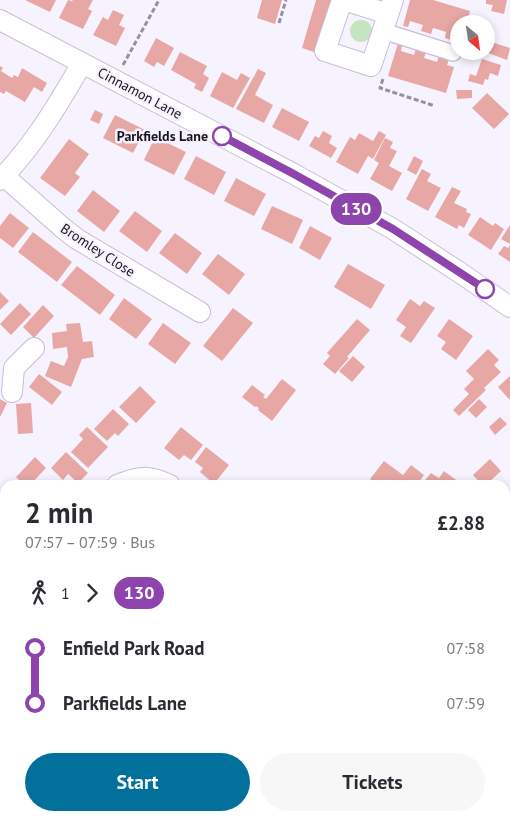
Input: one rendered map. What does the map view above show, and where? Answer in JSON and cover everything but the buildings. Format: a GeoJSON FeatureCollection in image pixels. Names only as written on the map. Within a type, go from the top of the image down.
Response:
{"type":"FeatureCollection","features":[{"type":"Feature","properties":{"kind":"street"},"geometry":{"type":"LineString","coordinates":[[388,15],[371,66],[325,51],[343,0],[388,15],[450,51]]}},
{"type":"Feature","properties":{"kind":"street","name":"Cinnamon Lane"},"geometry":{"type":"LineString","coordinates":[[0,20],[292,173],[393,229],[510,307]]}},
{"type":"Feature","properties":{"kind":"street"},"geometry":{"type":"LineString","coordinates":[[2,178],[47,122],[82,63]]}},
{"type":"Feature","properties":{"kind":"street","name":"Bromley Close"},"geometry":{"type":"LineString","coordinates":[[2,178],[77,239],[200,312]]}},
{"type":"Feature","properties":{"kind":"street"},"geometry":{"type":"LineString","coordinates":[[12,392],[7,363],[34,348]]}},
{"type":"Feature","properties":{"kind":"street"},"geometry":{"type":"LineString","coordinates":[[130,480],[145,477],[158,480]]}},
{"type":"Feature","properties":{"kind":"path"},"geometry":{"type":"LineString","coordinates":[[114,80],[159,0]]}},
{"type":"Feature","properties":{"kind":"path"},"geometry":{"type":"LineString","coordinates":[[279,23],[286,0]]}},
{"type":"Feature","properties":{"kind":"path"},"geometry":{"type":"LineString","coordinates":[[371,66],[386,71],[380,88],[434,106]]}},
{"type":"Feature","properties":{"kind":"green space"},"geometry":{"type":"Polygon","coordinates":[[[361,20],[369,23],[372,31],[369,39],[361,42],[353,39],[350,31],[353,23],[361,20]]]}},
{"type":"Feature","properties":{"kind":"bus line","name":"130"},"geometry":{"type":"LineString","coordinates":[[222,136],[393,229],[485,289]]}},
{"type":"Feature","properties":{"kind":"place","name":"Parkfields Lane"},"geometry":{"type":"Point","coordinates":[222,136]}}]}
